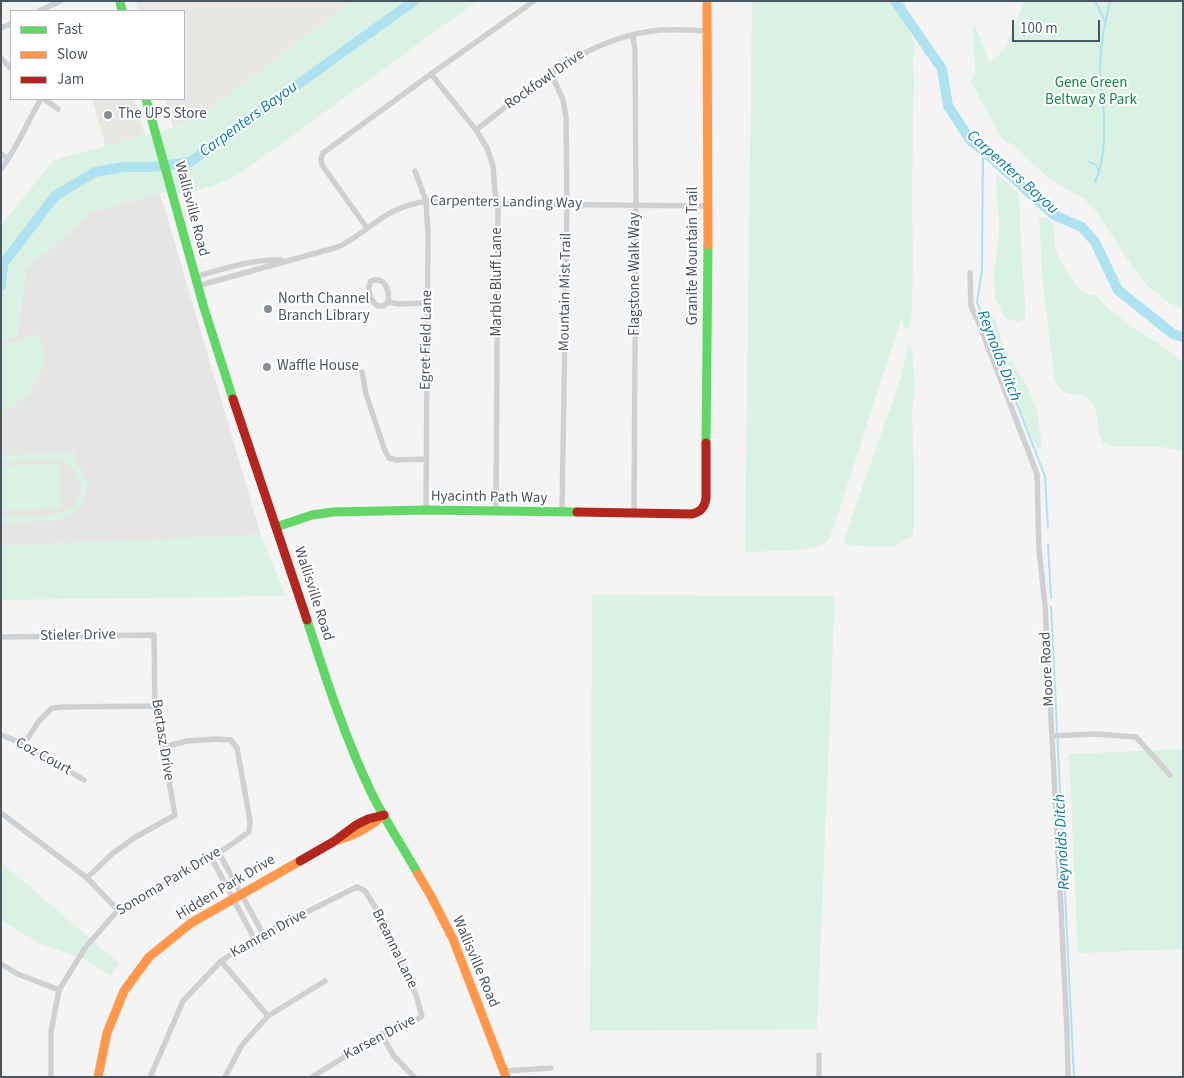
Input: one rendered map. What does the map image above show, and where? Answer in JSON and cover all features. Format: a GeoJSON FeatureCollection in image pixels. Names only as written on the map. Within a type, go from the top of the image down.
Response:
{"type":"FeatureCollection","features":[{"type":"Feature","properties":{"kind":"street"},"geometry":{"type":"LineString","coordinates":[[41,10],[61,1]]}},
{"type":"Feature","properties":{"kind":"street"},"geometry":{"type":"LineString","coordinates":[[367,228],[322,165],[323,153],[534,1]]}},
{"type":"Feature","properties":{"kind":"street","name":"Granite Mountain Trail"},"geometry":{"type":"LineString","coordinates":[[702,510],[706,498],[707,1]]}},
{"type":"Feature","properties":{"kind":"street","name":"Rockfowl Drive"},"geometry":{"type":"LineString","coordinates":[[476,130],[549,74],[592,48],[633,35],[662,30],[707,31]]}},
{"type":"Feature","properties":{"kind":"street","name":"Flagstone Walk Way"},"geometry":{"type":"LineString","coordinates":[[633,35],[635,50],[636,205],[634,513]]}},
{"type":"Feature","properties":{"kind":"street"},"geometry":{"type":"LineString","coordinates":[[1,58],[10,68]]}},
{"type":"Feature","properties":{"kind":"street","name":"Marble Bluff Lane"},"geometry":{"type":"LineString","coordinates":[[431,74],[476,130],[487,148],[493,166],[498,204],[496,512]]}},
{"type":"Feature","properties":{"kind":"street","name":"Mountain Mist Trail"},"geometry":{"type":"LineString","coordinates":[[549,74],[560,92],[565,111],[567,205],[562,513]]}},
{"type":"Feature","properties":{"kind":"street"},"geometry":{"type":"LineString","coordinates":[[1,169],[42,100]]}},
{"type":"Feature","properties":{"kind":"street"},"geometry":{"type":"LineString","coordinates":[[45,100],[58,108]]}},
{"type":"Feature","properties":{"kind":"street","name":"Wallisville Road"},"geometry":{"type":"LineString","coordinates":[[146,100],[221,364],[330,690],[353,752],[373,796],[453,940],[505,1074]]}},
{"type":"Feature","properties":{"kind":"street"},"geometry":{"type":"LineString","coordinates":[[1,154],[8,159]]}},
{"type":"Feature","properties":{"kind":"street","name":"Egret Field Lane"},"geometry":{"type":"LineString","coordinates":[[415,171],[426,201],[428,232],[426,510]]}},
{"type":"Feature","properties":{"kind":"street","name":"Carpenters Landing Way"},"geometry":{"type":"LineString","coordinates":[[196,281],[338,247],[349,242],[395,210],[426,201],[450,199],[498,204],[708,206]]}},
{"type":"Feature","properties":{"kind":"street","name":"Carpenters Landing Way"},"geometry":{"type":"LineString","coordinates":[[196,281],[241,264],[288,260]]}},
{"type":"Feature","properties":{"kind":"street","name":"Moore Road"},"geometry":{"type":"LineString","coordinates":[[970,273],[971,306],[1037,474],[1039,549],[1052,736],[1068,1077]]}},
{"type":"Feature","properties":{"kind":"street"},"geometry":{"type":"LineString","coordinates":[[388,302],[389,297],[384,282],[377,279],[371,281],[368,287],[374,304],[378,306],[388,302],[399,304],[428,303]]}},
{"type":"Feature","properties":{"kind":"street"},"geometry":{"type":"LineString","coordinates":[[362,372],[366,394],[389,458],[396,460],[426,459]]}},
{"type":"Feature","properties":{"kind":"street","name":"Hyacinth Path Way"},"geometry":{"type":"LineString","coordinates":[[276,527],[312,515],[333,512],[426,510],[692,514],[702,510]]}},
{"type":"Feature","properties":{"kind":"street","name":"Stieler Drive"},"geometry":{"type":"LineString","coordinates":[[1,637],[154,635]]}},
{"type":"Feature","properties":{"kind":"street","name":"Bertasz Drive"},"geometry":{"type":"LineString","coordinates":[[86,878],[112,854],[175,815],[155,706],[154,635]]}},
{"type":"Feature","properties":{"kind":"street"},"geometry":{"type":"LineString","coordinates":[[24,744],[38,721],[52,708],[155,706]]}},
{"type":"Feature","properties":{"kind":"street","name":"Coz Court"},"geometry":{"type":"LineString","coordinates":[[1,734],[24,744],[84,780]]}},
{"type":"Feature","properties":{"kind":"street"},"geometry":{"type":"LineString","coordinates":[[1052,736],[1095,734],[1136,737],[1170,775]]}},
{"type":"Feature","properties":{"kind":"street","name":"Sonoma Park Drive"},"geometry":{"type":"LineString","coordinates":[[51,1077],[50,1032],[59,990],[85,948],[118,910],[220,853],[249,832],[250,821],[237,748],[231,740],[187,741],[163,747]]}},
{"type":"Feature","properties":{"kind":"street"},"geometry":{"type":"LineString","coordinates":[[1,812],[86,878],[118,910]]}},
{"type":"Feature","properties":{"kind":"street","name":"Hidden Park Drive"},"geometry":{"type":"LineString","coordinates":[[98,1077],[106,1033],[124,991],[149,957],[191,923],[332,842],[354,837],[372,826],[384,815]]}},
{"type":"Feature","properties":{"kind":"street"},"geometry":{"type":"LineString","coordinates":[[220,853],[263,934]]}},
{"type":"Feature","properties":{"kind":"street"},"geometry":{"type":"LineString","coordinates":[[211,857],[255,940]]}},
{"type":"Feature","properties":{"kind":"street","name":"Kamren Drive"},"geometry":{"type":"LineString","coordinates":[[152,1075],[183,1001],[221,961],[263,934],[357,887]]}},
{"type":"Feature","properties":{"kind":"street","name":"Breanna Lane"},"geometry":{"type":"LineString","coordinates":[[357,887],[365,891],[385,923],[416,995],[422,1016]]}},
{"type":"Feature","properties":{"kind":"street"},"geometry":{"type":"LineString","coordinates":[[221,961],[268,1016]]}},
{"type":"Feature","properties":{"kind":"street"},"geometry":{"type":"LineString","coordinates":[[1,964],[18,974],[59,990]]}},
{"type":"Feature","properties":{"kind":"street"},"geometry":{"type":"LineString","coordinates":[[225,1077],[242,1045],[268,1016],[325,980]]}},
{"type":"Feature","properties":{"kind":"street","name":"Karsen Drive"},"geometry":{"type":"LineString","coordinates":[[312,1077],[381,1034],[412,1023],[422,1016]]}},
{"type":"Feature","properties":{"kind":"street"},"geometry":{"type":"LineString","coordinates":[[381,1034],[394,1056],[414,1077]]}},
{"type":"Feature","properties":{"kind":"street"},"geometry":{"type":"LineString","coordinates":[[819,1055],[819,1077]]}},
{"type":"Feature","properties":{"kind":"street"},"geometry":{"type":"LineString","coordinates":[[505,1074],[551,1068]]}},
{"type":"Feature","properties":{"kind":"shaded area"},"geometry":{"type":"Polygon","coordinates":[[[136,1],[352,1],[196,119],[173,128],[165,100],[185,100],[185,10],[139,10],[136,1]]]}},
{"type":"Feature","properties":{"kind":"shaded area"},"geometry":{"type":"Polygon","coordinates":[[[92,100],[134,100],[145,136],[106,147],[92,100]]]}},
{"type":"Feature","properties":{"kind":"shaded area"},"geometry":{"type":"Polygon","coordinates":[[[160,193],[261,535],[1,546],[1,341],[17,336],[26,269],[92,212],[160,193]]]}},
{"type":"Feature","properties":{"kind":"green space"},"geometry":{"type":"Polygon","coordinates":[[[352,1],[477,1],[248,168],[230,179],[188,193],[160,193],[92,212],[26,269],[17,336],[1,341],[1,225],[54,160],[173,128],[196,119],[352,1]]]}},
{"type":"Feature","properties":{"kind":"green space"},"geometry":{"type":"Polygon","coordinates":[[[752,1],[905,1],[915,52],[913,60],[913,259],[910,324],[906,330],[902,317],[829,539],[811,548],[745,552],[752,1]]]}},
{"type":"Feature","properties":{"kind":"green space","name":"Gene Green Beltway 8 Park"},"geometry":{"type":"Polygon","coordinates":[[[1024,1],[1183,1],[1183,310],[1169,303],[1148,286],[1130,263],[1095,210],[1084,199],[1050,179],[1009,142],[1007,143],[999,134],[970,80],[975,76],[974,23],[990,63],[1005,49],[1024,1]]]}},
{"type":"Feature","properties":{"kind":"green space"},"geometry":{"type":"Polygon","coordinates":[[[998,175],[1019,195],[1026,312],[1025,319],[1019,322],[1005,318],[995,297],[994,272],[999,225],[996,180],[998,175]]]}},
{"type":"Feature","properties":{"kind":"green space"},"geometry":{"type":"Polygon","coordinates":[[[1045,217],[1052,222],[1058,256],[1076,286],[1087,294],[1097,296],[1108,309],[1133,328],[1164,347],[1183,363],[1183,451],[1162,447],[1113,446],[1103,443],[1092,402],[1083,395],[1067,393],[1057,385],[1054,375],[1043,287],[1039,218],[1045,217]]]}},
{"type":"Feature","properties":{"kind":"green space"},"geometry":{"type":"Polygon","coordinates":[[[991,317],[995,318],[1003,346],[1026,384],[1037,410],[1042,447],[1040,449],[1036,447],[1013,395],[996,345],[989,320],[991,317]]]}},
{"type":"Feature","properties":{"kind":"green space"},"geometry":{"type":"Polygon","coordinates":[[[38,334],[43,358],[39,378],[23,399],[17,404],[1,411],[1,345],[38,334]]]}},
{"type":"Feature","properties":{"kind":"green space"},"geometry":{"type":"Polygon","coordinates":[[[908,347],[912,350],[915,386],[912,412],[914,466],[913,536],[899,544],[886,547],[847,544],[844,540],[901,377],[908,347]]]}},
{"type":"Feature","properties":{"kind":"green space"},"geometry":{"type":"Polygon","coordinates":[[[76,452],[76,458],[72,459],[80,466],[87,484],[83,501],[70,516],[60,520],[1,523],[1,517],[45,515],[68,510],[80,497],[81,489],[80,480],[76,473],[62,461],[53,459],[1,462],[1,456],[76,452]]]}},
{"type":"Feature","properties":{"kind":"green space"},"geometry":{"type":"Polygon","coordinates":[[[59,463],[61,508],[1,511],[1,466],[59,463]]]}},
{"type":"Feature","properties":{"kind":"green space"},"geometry":{"type":"Polygon","coordinates":[[[261,535],[285,596],[1,600],[1,546],[261,535]]]}},
{"type":"Feature","properties":{"kind":"green space"},"geometry":{"type":"Polygon","coordinates":[[[592,595],[835,596],[817,1029],[590,1031],[592,595]]]}},
{"type":"Feature","properties":{"kind":"green space"},"geometry":{"type":"Polygon","coordinates":[[[1183,749],[1183,949],[1078,953],[1069,754],[1183,749]]]}},
{"type":"Feature","properties":{"kind":"green space"},"geometry":{"type":"Polygon","coordinates":[[[1,862],[119,963],[111,976],[85,959],[42,945],[1,920],[1,862]]]}},
{"type":"Feature","properties":{"kind":"waterway","name":"Carpenters Bayou"},"geometry":{"type":"LineString","coordinates":[[1,286],[3,264],[55,196],[95,172],[123,167],[153,167],[190,162],[414,1]]}},
{"type":"Feature","properties":{"kind":"waterway","name":"Carpenters Bayou"},"geometry":{"type":"LineString","coordinates":[[895,1],[942,69],[948,106],[971,141],[1054,215],[1082,227],[1095,242],[1118,290],[1173,334],[1183,337]]}},
{"type":"Feature","properties":{"kind":"waterway"},"geometry":{"type":"LineString","coordinates":[[1095,1],[1105,21]]}},
{"type":"Feature","properties":{"kind":"waterway"},"geometry":{"type":"LineString","coordinates":[[1095,182],[1102,160],[1104,144],[1100,59],[1110,1]]}},
{"type":"Feature","properties":{"kind":"waterway","name":"Reynolds Ditch"},"geometry":{"type":"LineString","coordinates":[[983,150],[982,270],[977,302],[1045,476],[1048,528]]}},
{"type":"Feature","properties":{"kind":"waterway"},"geometry":{"type":"LineString","coordinates":[[1089,162],[1096,165],[1099,171]]}},
{"type":"Feature","properties":{"kind":"waterway","name":"Carpenters Bayou"},"geometry":{"type":"LineString","coordinates":[[1054,215],[1058,212]]}},
{"type":"Feature","properties":{"kind":"waterway","name":"Reynolds Ditch"},"geometry":{"type":"LineString","coordinates":[[1048,544],[1051,598]]}},
{"type":"Feature","properties":{"kind":"waterway","name":"Reynolds Ditch"},"geometry":{"type":"LineString","coordinates":[[1051,607],[1074,1077]]}},
{"type":"Feature","properties":{"kind":"traffic: fast"},"geometry":{"type":"LineString","coordinates":[[120,1],[122,10]]}},
{"type":"Feature","properties":{"kind":"traffic: fast"},"geometry":{"type":"LineString","coordinates":[[146,100],[204,308],[233,399]]}},
{"type":"Feature","properties":{"kind":"traffic: fast"},"geometry":{"type":"LineString","coordinates":[[706,443],[708,245]]}},
{"type":"Feature","properties":{"kind":"traffic: fast"},"geometry":{"type":"LineString","coordinates":[[276,527],[312,515],[333,512],[426,510],[577,512]]}},
{"type":"Feature","properties":{"kind":"traffic: fast"},"geometry":{"type":"LineString","coordinates":[[307,620],[336,708],[362,773],[377,804],[418,874]]}},
{"type":"Feature","properties":{"kind":"traffic: slow"},"geometry":{"type":"LineString","coordinates":[[707,1],[708,245]]}},
{"type":"Feature","properties":{"kind":"traffic: slow"},"geometry":{"type":"LineString","coordinates":[[335,841],[361,831],[384,815]]}},
{"type":"Feature","properties":{"kind":"traffic: slow"},"geometry":{"type":"LineString","coordinates":[[98,1077],[107,1033],[124,991],[149,957],[191,923],[300,861]]}},
{"type":"Feature","properties":{"kind":"traffic: slow"},"geometry":{"type":"LineString","coordinates":[[418,874],[453,939],[506,1077]]}},
{"type":"Feature","properties":{"kind":"traffic: jam"},"geometry":{"type":"LineString","coordinates":[[233,399],[307,620]]}},
{"type":"Feature","properties":{"kind":"traffic: jam"},"geometry":{"type":"LineString","coordinates":[[577,512],[692,514],[698,512],[704,506],[706,498],[706,443]]}},
{"type":"Feature","properties":{"kind":"traffic: jam"},"geometry":{"type":"LineString","coordinates":[[300,861],[333,842],[356,825],[368,819],[384,815]]}},
{"type":"Feature","properties":{"kind":"place","name":"The UPS Store"},"geometry":{"type":"Point","coordinates":[108,115]}},
{"type":"Feature","properties":{"kind":"place","name":"North Channel Branch Library"},"geometry":{"type":"Point","coordinates":[268,309]}},
{"type":"Feature","properties":{"kind":"place","name":"Waffle House"},"geometry":{"type":"Point","coordinates":[267,367]}}]}
